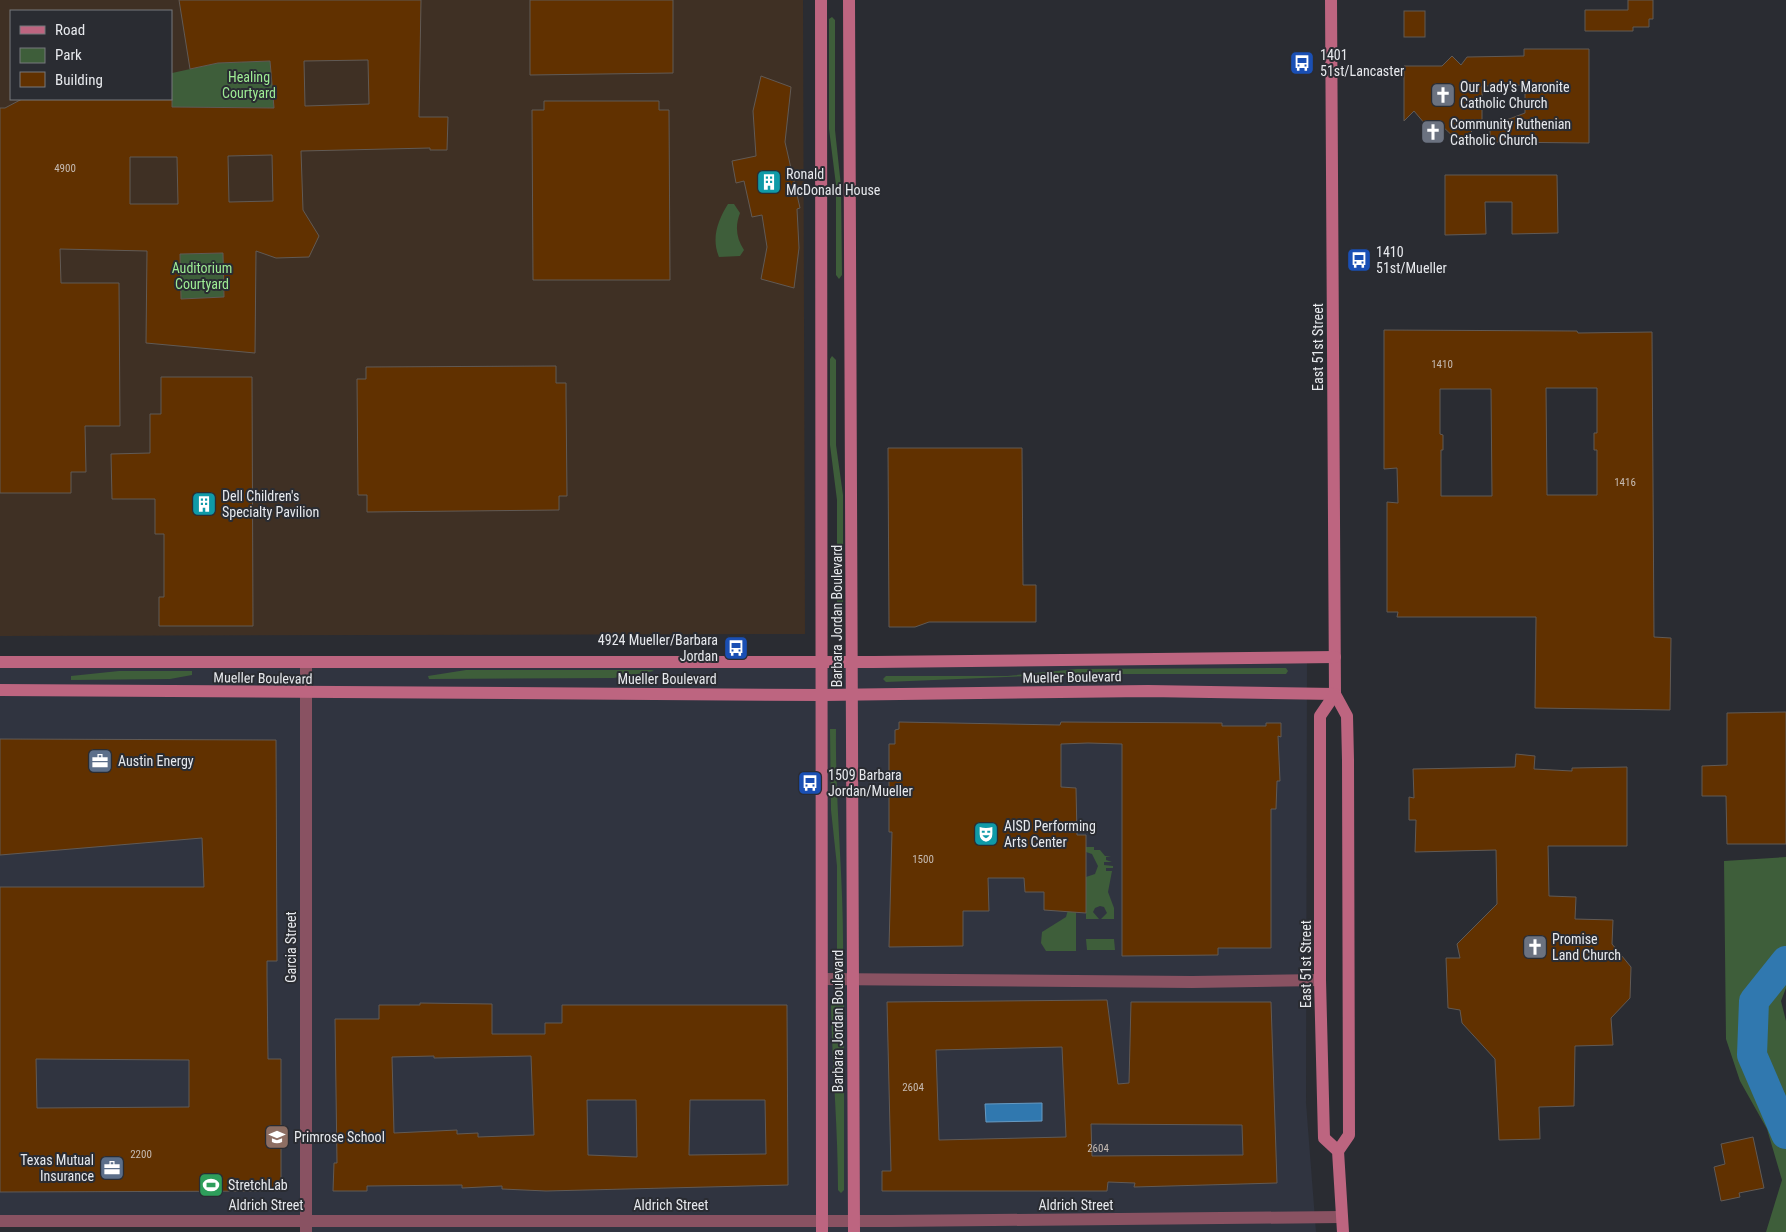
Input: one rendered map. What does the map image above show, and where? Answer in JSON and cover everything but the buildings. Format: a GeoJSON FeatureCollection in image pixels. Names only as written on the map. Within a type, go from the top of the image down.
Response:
{"type":"FeatureCollection","features":[{"type":"Feature","properties":{"kind":"street","name":"Barbara Jordan Boulevard"},"geometry":{"type":"LineString","coordinates":[[821,0],[822,1226]]}},
{"type":"Feature","properties":{"kind":"street","name":"Barbara Jordan Boulevard"},"geometry":{"type":"LineString","coordinates":[[850,0],[854,1226]]}},
{"type":"Feature","properties":{"kind":"street","name":"East 51st Street"},"geometry":{"type":"LineString","coordinates":[[1331,0],[1335,694],[1347,716],[1349,1135],[1338,1151],[1324,1138],[1320,980],[1320,716],[1335,694]]}},
{"type":"Feature","properties":{"kind":"street","name":"Mueller Boulevard"},"geometry":{"type":"LineString","coordinates":[[0,662],[852,662],[1335,657]]}},
{"type":"Feature","properties":{"kind":"street","name":"Garcia Street"},"geometry":{"type":"LineString","coordinates":[[306,662],[306,1226]]}},
{"type":"Feature","properties":{"kind":"street","name":"Mueller Boulevard"},"geometry":{"type":"LineString","coordinates":[[0,690],[822,695],[1148,691],[1335,694]]}},
{"type":"Feature","properties":{"kind":"street"},"geometry":{"type":"LineString","coordinates":[[822,979],[1192,982],[1320,980]]}},
{"type":"Feature","properties":{"kind":"street"},"geometry":{"type":"LineString","coordinates":[[1338,1151],[1343,1232]]}},
{"type":"Feature","properties":{"kind":"street","name":"Aldrich Street"},"geometry":{"type":"LineString","coordinates":[[0,1221],[306,1226],[854,1226],[1342,1217]]}},
{"type":"Feature","properties":{"kind":"shaded area"},"geometry":{"type":"Polygon","coordinates":[[[0,0],[803,0],[805,634],[0,636],[0,0]]]}},
{"type":"Feature","properties":{"kind":"shaded area"},"geometry":{"type":"Polygon","coordinates":[[[0,662],[1307,663],[1306,1103],[1316,1232],[306,1232],[306,1220],[0,1221],[0,662]]]}},
{"type":"Feature","properties":{"kind":"green space"},"geometry":{"type":"Polygon","coordinates":[[[832,17],[835,20],[835,130],[841,186],[842,275],[839,279],[836,275],[836,185],[829,129],[829,19],[832,17]]]}},
{"type":"Feature","properties":{"kind":"green space","name":"Healing Courtyard"},"geometry":{"type":"Polygon","coordinates":[[[270,61],[274,108],[172,107],[172,73],[218,63],[270,61]]]}},
{"type":"Feature","properties":{"kind":"green space"},"geometry":{"type":"Polygon","coordinates":[[[728,204],[734,204],[740,213],[737,232],[744,250],[740,256],[719,257],[716,243],[717,229],[721,216],[728,204]]]}},
{"type":"Feature","properties":{"kind":"green space","name":"Auditorium Courtyard"},"geometry":{"type":"Polygon","coordinates":[[[223,253],[224,297],[181,299],[180,254],[223,253]]]}},
{"type":"Feature","properties":{"kind":"green space"},"geometry":{"type":"Polygon","coordinates":[[[832,356],[836,360],[836,445],[843,495],[843,622],[840,625],[837,621],[837,500],[830,445],[830,359],[832,356]]]}},
{"type":"Feature","properties":{"kind":"green space"},"geometry":{"type":"Polygon","coordinates":[[[1286,668],[1288,671],[1286,674],[1077,674],[886,682],[883,679],[886,676],[1007,676],[1077,669],[1286,668]]]}},
{"type":"Feature","properties":{"kind":"green space"},"geometry":{"type":"Polygon","coordinates":[[[466,670],[654,671],[614,678],[429,679],[428,676],[466,670]]]}},
{"type":"Feature","properties":{"kind":"green space"},"geometry":{"type":"Polygon","coordinates":[[[119,671],[192,671],[192,675],[170,679],[71,680],[71,676],[119,671]]]}},
{"type":"Feature","properties":{"kind":"green space"},"geometry":{"type":"Polygon","coordinates":[[[830,729],[836,729],[843,928],[843,956],[841,958],[837,955],[837,866],[831,810],[830,729]]]}},
{"type":"Feature","properties":{"kind":"green space"},"geometry":{"type":"Polygon","coordinates":[[[1086,847],[1094,847],[1094,850],[1100,850],[1105,856],[1111,856],[1106,857],[1106,860],[1112,862],[1104,862],[1104,865],[1113,866],[1113,868],[1106,868],[1106,871],[1112,871],[1108,892],[1114,908],[1114,919],[1101,919],[1107,913],[1104,907],[1100,906],[1095,908],[1093,912],[1099,919],[1086,919],[1086,877],[1095,874],[1098,866],[1092,854],[1086,852],[1086,847]]]}},
{"type":"Feature","properties":{"kind":"green space"},"geometry":{"type":"Polygon","coordinates":[[[1786,857],[1786,988],[1781,1001],[1786,1021],[1786,1232],[1766,1232],[1782,1180],[1767,1129],[1740,1081],[1726,1039],[1724,861],[1786,857]]]}},
{"type":"Feature","properties":{"kind":"green space"},"geometry":{"type":"Polygon","coordinates":[[[1076,881],[1076,951],[1046,951],[1041,943],[1042,932],[1066,917],[1076,881]]]}},
{"type":"Feature","properties":{"kind":"green space"},"geometry":{"type":"Polygon","coordinates":[[[1086,939],[1114,939],[1115,950],[1087,950],[1086,939]]]}},
{"type":"Feature","properties":{"kind":"green space"},"geometry":{"type":"Polygon","coordinates":[[[840,1000],[844,1005],[844,1190],[841,1193],[838,1190],[831,1003],[840,1000]]]}},
{"type":"Feature","properties":{"kind":"water"},"geometry":{"type":"Polygon","coordinates":[[[1042,1103],[1042,1121],[986,1122],[985,1104],[1042,1103]]]}},
{"type":"Feature","properties":{"kind":"waterway"},"geometry":{"type":"LineString","coordinates":[[1786,961],[1754,1001],[1752,1055],[1786,1134]]}},
{"type":"Feature","properties":{"kind":"place","name":"1401 51st/Lancaster"},"geometry":{"type":"Point","coordinates":[1302,63]}},
{"type":"Feature","properties":{"kind":"place","name":"Our Lady's Maronite Catholic Church"},"geometry":{"type":"Point","coordinates":[1443,95]}},
{"type":"Feature","properties":{"kind":"place","name":"Community Ruthenian Catholic Church"},"geometry":{"type":"Point","coordinates":[1433,132]}},
{"type":"Feature","properties":{"kind":"place","name":"Ronald McDonald House"},"geometry":{"type":"Point","coordinates":[769,182]}},
{"type":"Feature","properties":{"kind":"place","name":"1410 51st/Mueller"},"geometry":{"type":"Point","coordinates":[1359,260]}},
{"type":"Feature","properties":{"kind":"place","name":"Dell Children's Specialty Pavilion"},"geometry":{"type":"Point","coordinates":[204,504]}},
{"type":"Feature","properties":{"kind":"place","name":"4924 Mueller/Barbara Jordan"},"geometry":{"type":"Point","coordinates":[736,648]}},
{"type":"Feature","properties":{"kind":"place","name":"Austin Energy"},"geometry":{"type":"Point","coordinates":[100,761]}},
{"type":"Feature","properties":{"kind":"place","name":"1509 Barbara Jordan/Mueller"},"geometry":{"type":"Point","coordinates":[810,783]}},
{"type":"Feature","properties":{"kind":"place","name":"AISD Performing Arts Center"},"geometry":{"type":"Point","coordinates":[986,834]}},
{"type":"Feature","properties":{"kind":"place","name":"Promise Land Church"},"geometry":{"type":"Point","coordinates":[1535,947]}},
{"type":"Feature","properties":{"kind":"place","name":"Primrose School"},"geometry":{"type":"Point","coordinates":[277,1137]}},
{"type":"Feature","properties":{"kind":"place","name":"Texas Mutual Insurance"},"geometry":{"type":"Point","coordinates":[112,1168]}},
{"type":"Feature","properties":{"kind":"place","name":"StretchLab"},"geometry":{"type":"Point","coordinates":[211,1185]}}]}
